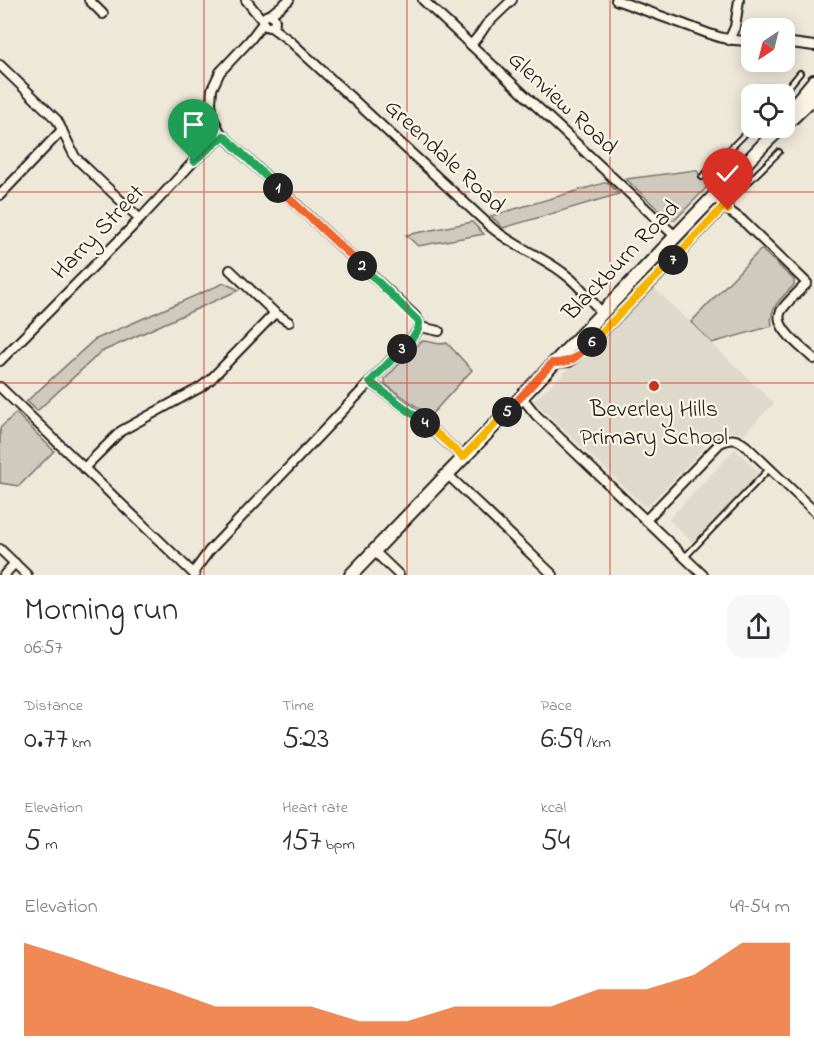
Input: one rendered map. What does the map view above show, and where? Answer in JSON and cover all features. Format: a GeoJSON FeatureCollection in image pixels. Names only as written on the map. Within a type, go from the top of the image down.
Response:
{"type":"FeatureCollection","features":[{"type":"Feature","properties":{"kind":"main road"},"geometry":{"type":"LineString","coordinates":[[795,104],[814,81]]}},
{"type":"Feature","properties":{"kind":"main road","name":"Blackburn Road"},"geometry":{"type":"LineString","coordinates":[[795,114],[814,97]]}},
{"type":"Feature","properties":{"kind":"main road","name":"Blackburn Road"},"geometry":{"type":"LineString","coordinates":[[351,575],[769,138]]}},
{"type":"Feature","properties":{"kind":"street"},"geometry":{"type":"LineString","coordinates":[[89,0],[103,14]]}},
{"type":"Feature","properties":{"kind":"street","name":"Glenview Road"},"geometry":{"type":"LineString","coordinates":[[423,0],[675,236]]}},
{"type":"Feature","properties":{"kind":"street"},"geometry":{"type":"LineString","coordinates":[[469,43],[478,31],[512,0]]}},
{"type":"Feature","properties":{"kind":"street"},"geometry":{"type":"LineString","coordinates":[[616,0],[714,37],[741,38]]}},
{"type":"Feature","properties":{"kind":"street","name":"Greendale Road"},"geometry":{"type":"LineString","coordinates":[[247,1],[502,237],[564,273],[604,310]]}},
{"type":"Feature","properties":{"kind":"street"},"geometry":{"type":"LineString","coordinates":[[0,387],[192,572],[209,551],[413,337],[420,327],[415,316],[224,136],[213,118],[212,89],[220,72],[287,2]]}},
{"type":"Feature","properties":{"kind":"street"},"geometry":{"type":"LineString","coordinates":[[730,36],[733,15],[738,3]]}},
{"type":"Feature","properties":{"kind":"street"},"geometry":{"type":"LineString","coordinates":[[795,43],[812,45]]}},
{"type":"Feature","properties":{"kind":"street"},"geometry":{"type":"LineString","coordinates":[[0,65],[54,116],[75,157],[140,219]]}},
{"type":"Feature","properties":{"kind":"street"},"geometry":{"type":"LineString","coordinates":[[0,195],[62,130]]}},
{"type":"Feature","properties":{"kind":"street","name":"Harry Street"},"geometry":{"type":"LineString","coordinates":[[1,361],[194,161],[224,136]]}},
{"type":"Feature","properties":{"kind":"street"},"geometry":{"type":"LineString","coordinates":[[716,194],[807,283]]}},
{"type":"Feature","properties":{"kind":"street","name":"Blackburn Road"},"geometry":{"type":"LineString","coordinates":[[552,363],[572,360],[645,289],[726,204]]}},
{"type":"Feature","properties":{"kind":"street"},"geometry":{"type":"LineString","coordinates":[[230,270],[275,313],[289,322]]}},
{"type":"Feature","properties":{"kind":"street"},"geometry":{"type":"LineString","coordinates":[[814,276],[782,310],[779,318],[782,328],[814,359]]}},
{"type":"Feature","properties":{"kind":"street"},"geometry":{"type":"LineString","coordinates":[[84,468],[124,428],[210,380],[275,313]]}},
{"type":"Feature","properties":{"kind":"street"},"geometry":{"type":"LineString","coordinates":[[420,327],[439,331]]}},
{"type":"Feature","properties":{"kind":"street"},"geometry":{"type":"LineString","coordinates":[[370,382],[425,423],[463,457]]}},
{"type":"Feature","properties":{"kind":"street"},"geometry":{"type":"LineString","coordinates":[[519,399],[703,575]]}},
{"type":"Feature","properties":{"kind":"street"},"geometry":{"type":"LineString","coordinates":[[646,520],[720,443],[729,439],[738,440],[814,511]]}},
{"type":"Feature","properties":{"kind":"street"},"geometry":{"type":"LineString","coordinates":[[447,474],[553,575]]}},
{"type":"Feature","properties":{"kind":"street"},"geometry":{"type":"LineString","coordinates":[[0,549],[27,575]]}},
{"type":"Feature","properties":{"kind":"street"},"geometry":{"type":"LineString","coordinates":[[374,551],[399,575]]}},
{"type":"Feature","properties":{"kind":"street"},"geometry":{"type":"LineString","coordinates":[[4,575],[15,563]]}},
{"type":"Feature","properties":{"kind":"lane"},"geometry":{"type":"LineString","coordinates":[[791,84],[800,73]]}},
{"type":"Feature","properties":{"kind":"lane"},"geometry":{"type":"LineString","coordinates":[[702,177],[741,138]]}},
{"type":"Feature","properties":{"kind":"lane"},"geometry":{"type":"LineString","coordinates":[[728,152],[744,164]]}},
{"type":"Feature","properties":{"kind":"lane"},"geometry":{"type":"LineString","coordinates":[[726,204],[779,152]]}},
{"type":"Feature","properties":{"kind":"lane"},"geometry":{"type":"LineString","coordinates":[[685,557],[770,468]]}},
{"type":"Feature","properties":{"kind":"shaded area"},"geometry":{"type":"Polygon","coordinates":[[[696,170],[709,185],[675,220],[667,218],[626,179],[696,170]]]}},
{"type":"Feature","properties":{"kind":"shaded area"},"geometry":{"type":"Polygon","coordinates":[[[607,182],[619,194],[503,228],[491,216],[607,182]]]}},
{"type":"Feature","properties":{"kind":"shaded area"},"geometry":{"type":"Polygon","coordinates":[[[472,222],[484,234],[418,246],[406,235],[472,222]]]}},
{"type":"Feature","properties":{"kind":"shaded area"},"geometry":{"type":"Polygon","coordinates":[[[761,249],[794,280],[794,285],[774,308],[772,326],[712,343],[691,322],[761,249]]]}},
{"type":"Feature","properties":{"kind":"shaded area"},"geometry":{"type":"Polygon","coordinates":[[[224,283],[239,290],[101,352],[37,411],[27,401],[94,340],[224,283]]]}},
{"type":"Feature","properties":{"kind":"shaded area","name":"Beverley Hills Primary School"},"geometry":{"type":"Polygon","coordinates":[[[654,288],[774,403],[744,434],[730,431],[713,438],[648,506],[643,505],[534,401],[654,288]]]}},
{"type":"Feature","properties":{"kind":"shaded area"},"geometry":{"type":"Polygon","coordinates":[[[423,341],[447,343],[472,370],[430,416],[385,384],[385,379],[423,341]]]}},
{"type":"Feature","properties":{"kind":"shaded area"},"geometry":{"type":"Polygon","coordinates":[[[16,413],[54,451],[19,486],[0,483],[0,428],[16,413]]]}},
{"type":"Feature","properties":{"kind":"shaded area"},"geometry":{"type":"Polygon","coordinates":[[[735,449],[764,477],[697,547],[669,519],[735,449]]]}},
{"type":"Feature","properties":{"kind":"place","name":"Beverley Hills Primary School"},"geometry":{"type":"Point","coordinates":[654,386]}},
{"type":"Feature","properties":{"kind":"route"},"geometry":{"type":"LineString","coordinates":[[194,161],[224,136],[418,319],[420,327],[417,333],[370,382],[432,428],[463,457],[552,363],[572,360],[653,281],[724,206],[728,210]]}}]}
